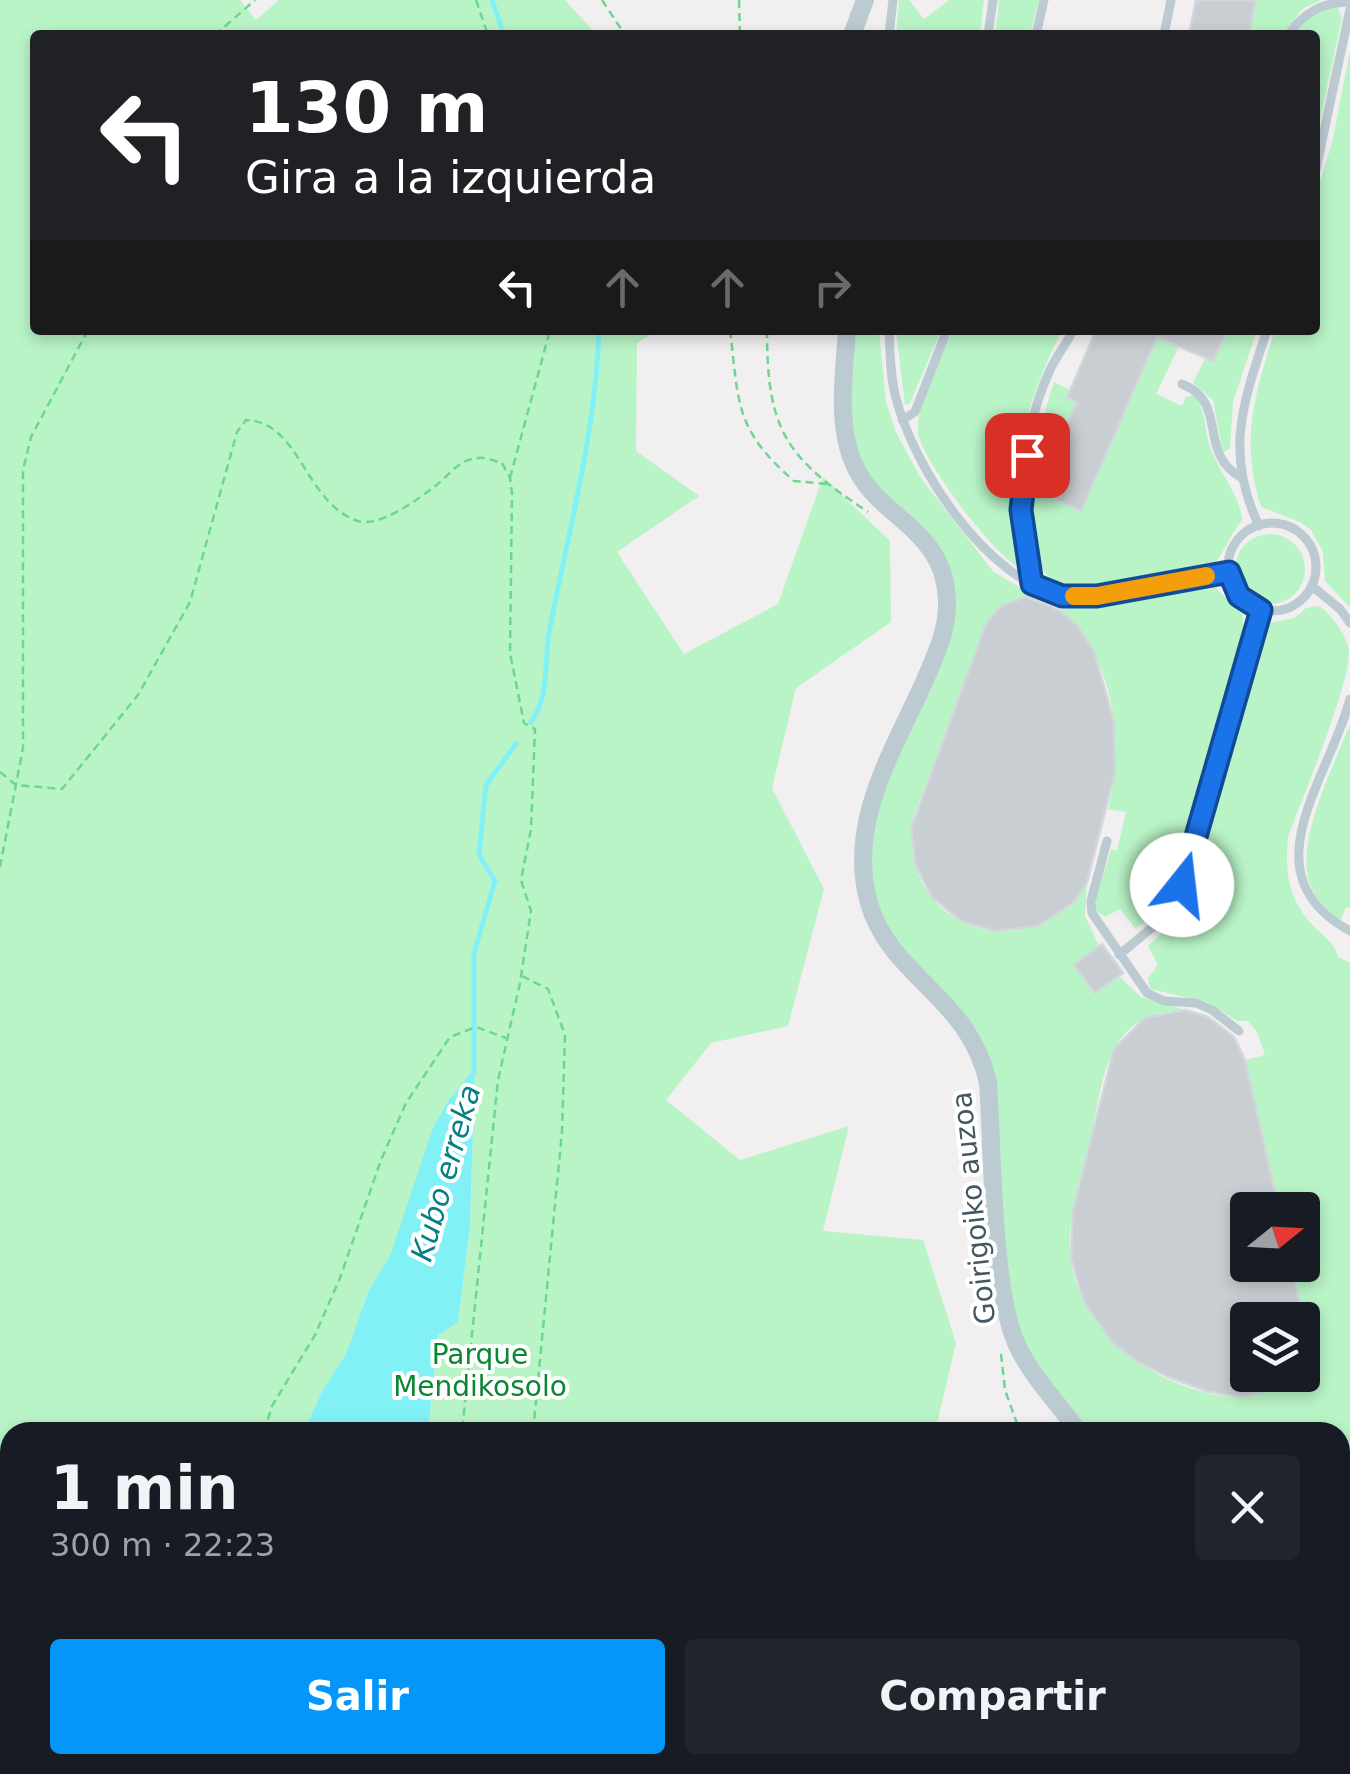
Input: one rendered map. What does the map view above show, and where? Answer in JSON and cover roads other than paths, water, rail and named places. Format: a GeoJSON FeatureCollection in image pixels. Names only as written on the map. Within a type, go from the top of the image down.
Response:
{"type":"FeatureCollection","features":[{"type":"Feature","properties":{"kind":"street"},"geometry":{"type":"LineString","coordinates":[[854,30],[865,0]]}},
{"type":"Feature","properties":{"kind":"street","name":"Goirigoiko auzoa"},"geometry":{"type":"LineString","coordinates":[[847,335],[842,399],[854,463],[873,491],[918,530],[933,554],[948,604],[943,637],[866,814],[862,870],[869,903],[892,947],[961,1020],[983,1058],[1002,1287],[1010,1328],[1020,1352],[1072,1422]]}},
{"type":"Feature","properties":{"kind":"lane"},"geometry":{"type":"LineString","coordinates":[[891,30],[894,0]]}},
{"type":"Feature","properties":{"kind":"lane"},"geometry":{"type":"LineString","coordinates":[[989,30],[993,0]]}},
{"type":"Feature","properties":{"kind":"lane"},"geometry":{"type":"LineString","coordinates":[[1037,30],[1044,0]]}},
{"type":"Feature","properties":{"kind":"lane"},"geometry":{"type":"LineString","coordinates":[[1165,30],[1171,0]]}},
{"type":"Feature","properties":{"kind":"lane"},"geometry":{"type":"LineString","coordinates":[[1293,30],[1313,10],[1330,2],[1350,6],[1320,150]]}},
{"type":"Feature","properties":{"kind":"lane"},"geometry":{"type":"LineString","coordinates":[[889,335],[895,395],[902,420],[940,492],[983,548],[1011,573],[1062,596],[1097,596],[1229,572]]}},
{"type":"Feature","properties":{"kind":"lane"},"geometry":{"type":"LineString","coordinates":[[902,420],[916,412],[945,335]]}},
{"type":"Feature","properties":{"kind":"lane"},"geometry":{"type":"LineString","coordinates":[[1032,584],[1021,510],[1031,427],[1050,370],[1070,335]]}},
{"type":"Feature","properties":{"kind":"lane"},"geometry":{"type":"LineString","coordinates":[[1258,526],[1242,478],[1240,414],[1265,335]]}},
{"type":"Feature","properties":{"kind":"lane"},"geometry":{"type":"LineString","coordinates":[[1182,384],[1198,390],[1210,405],[1216,450],[1228,471],[1242,478]]}},
{"type":"Feature","properties":{"kind":"lane"},"geometry":{"type":"LineString","coordinates":[[1258,526],[1287,526],[1310,544],[1316,572],[1312,586],[1296,604],[1273,612],[1261,610],[1239,596],[1229,572],[1235,544],[1258,526]]}},
{"type":"Feature","properties":{"kind":"lane"},"geometry":{"type":"LineString","coordinates":[[1312,586],[1340,609],[1350,623]]}},
{"type":"Feature","properties":{"kind":"lane"},"geometry":{"type":"LineString","coordinates":[[1119,955],[1172,912],[1261,610]]}},
{"type":"Feature","properties":{"kind":"lane"},"geometry":{"type":"LineString","coordinates":[[1350,699],[1300,829],[1296,857],[1302,890],[1322,912],[1350,931]]}},
{"type":"Feature","properties":{"kind":"lane"},"geometry":{"type":"LineString","coordinates":[[1107,841],[1091,901],[1092,912],[1134,979],[1154,997],[1196,1004],[1227,1018],[1239,1030]]}},
{"type":"Feature","properties":{"kind":"water"},"geometry":{"type":"Polygon","coordinates":[[[475,1068],[470,1226],[458,1322],[438,1335],[429,1422],[308,1422],[322,1391],[346,1354],[369,1290],[390,1256],[433,1128],[475,1068]]]}},
{"type":"Feature","properties":{"kind":"waterway","name":"Kubo erreka"},"geometry":{"type":"LineString","coordinates":[[492,0],[502,30]]}},
{"type":"Feature","properties":{"kind":"waterway","name":"Kubo erreka"},"geometry":{"type":"LineString","coordinates":[[531,722],[544,690],[549,633],[587,445],[599,335]]}},
{"type":"Feature","properties":{"kind":"waterway","name":"Kubo erreka"},"geometry":{"type":"LineString","coordinates":[[474,1072],[474,953],[495,881],[479,855],[486,785],[516,744]]}},
{"type":"Feature","properties":{"kind":"park label","name":"Parque Mendikosolo"},"geometry":{"type":"Point","coordinates":[480,1370]}}]}
